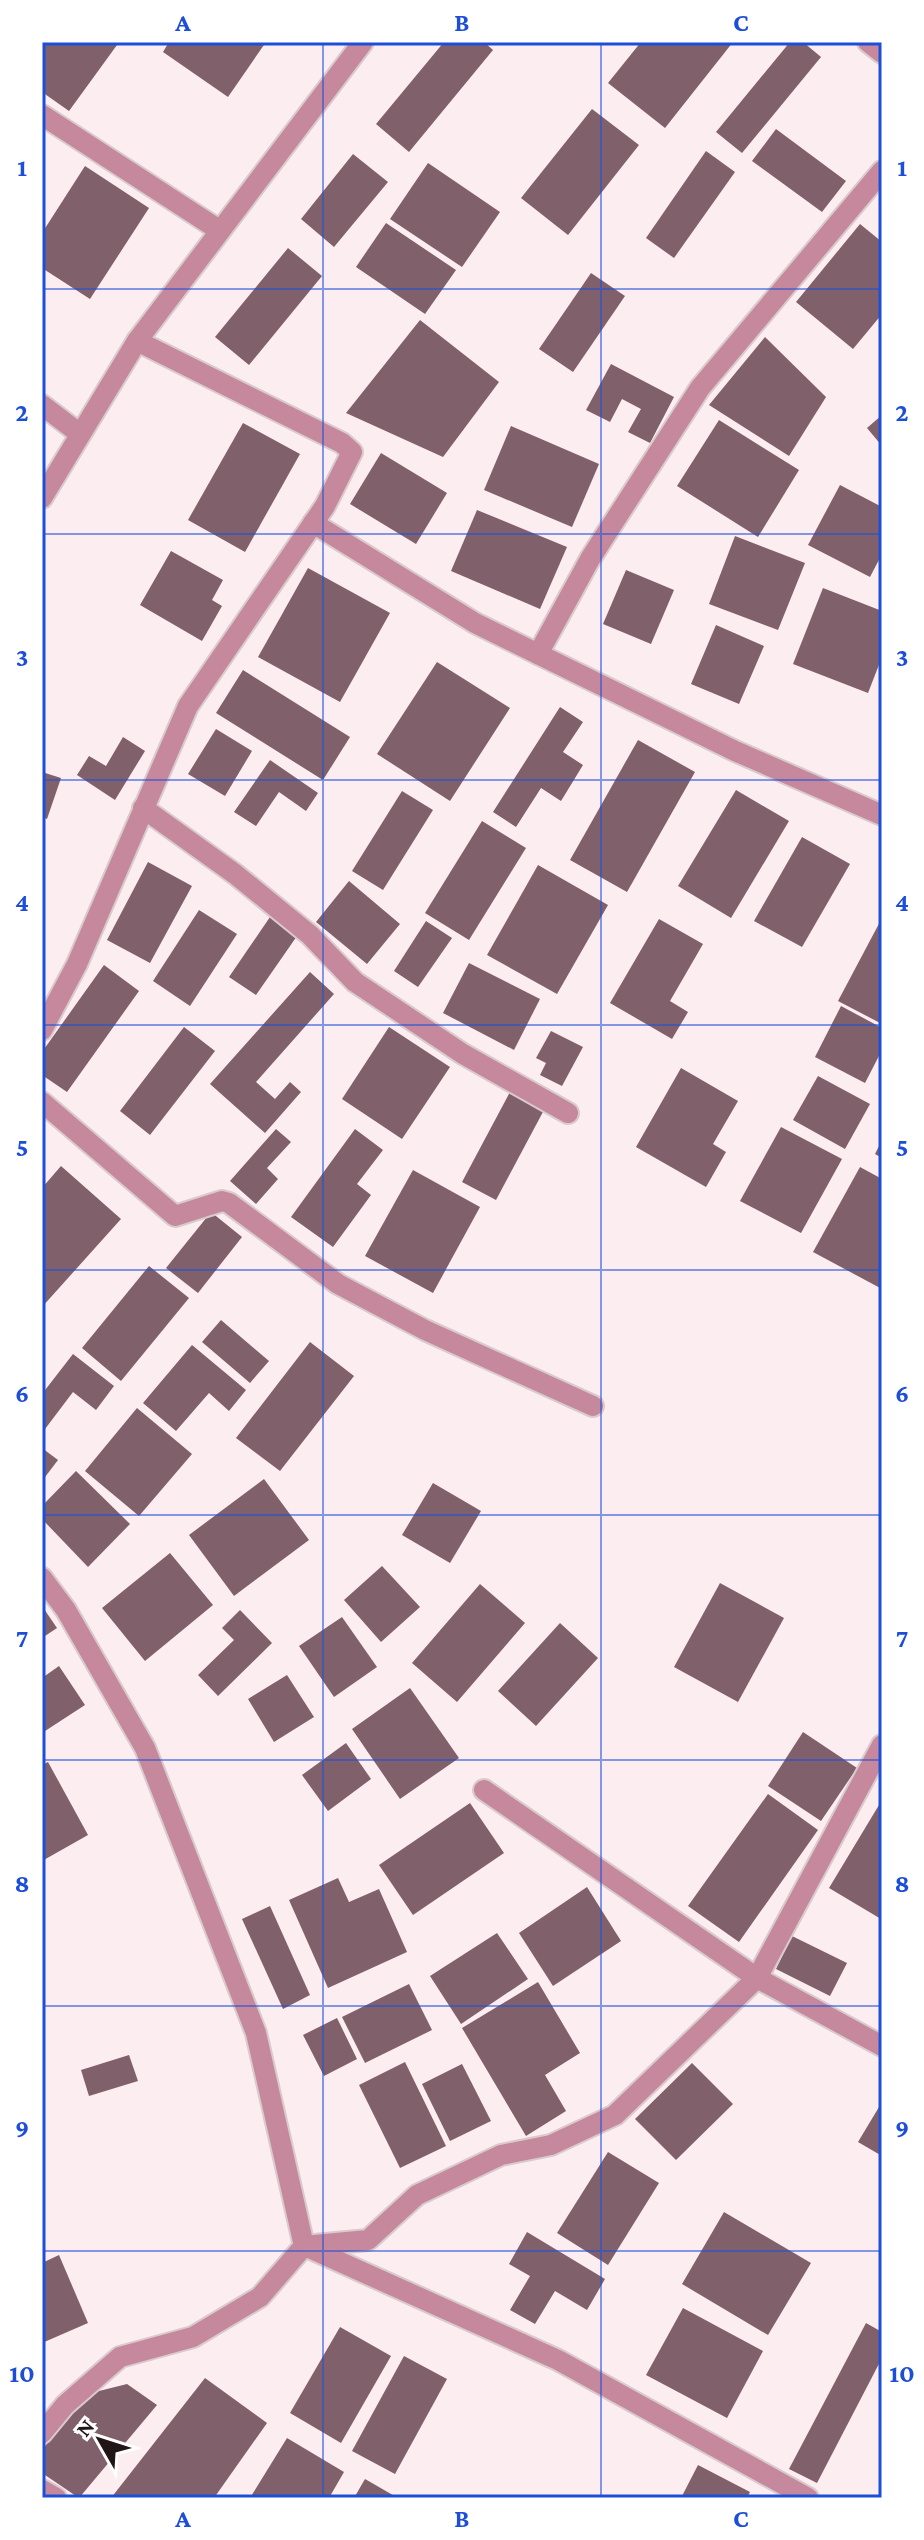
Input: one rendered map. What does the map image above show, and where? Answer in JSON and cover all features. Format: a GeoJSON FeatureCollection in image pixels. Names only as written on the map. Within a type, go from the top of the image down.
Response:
{"type":"FeatureCollection","features":[{"type":"Feature","properties":{"kind":"street"},"geometry":{"type":"LineString","coordinates":[[42,498],[137,341],[362,42]]}},
{"type":"Feature","properties":{"kind":"street"},"geometry":{"type":"LineString","coordinates":[[868,42],[882,53]]}},
{"type":"Feature","properties":{"kind":"street"},"geometry":{"type":"LineString","coordinates":[[42,115],[219,230]]}},
{"type":"Feature","properties":{"kind":"street"},"geometry":{"type":"LineString","coordinates":[[538,654],[590,559],[700,388],[882,171]]}},
{"type":"Feature","properties":{"kind":"street"},"geometry":{"type":"LineString","coordinates":[[42,1030],[77,964],[188,706],[313,523],[349,463],[352,452],[342,443],[137,341]]}},
{"type":"Feature","properties":{"kind":"street"},"geometry":{"type":"LineString","coordinates":[[42,405],[80,434]]}},
{"type":"Feature","properties":{"kind":"street"},"geometry":{"type":"LineString","coordinates":[[313,523],[475,623],[735,751],[882,815]]}},
{"type":"Feature","properties":{"kind":"street"},"geometry":{"type":"LineString","coordinates":[[143,808],[235,874],[310,935],[355,982],[463,1054],[568,1113]]}},
{"type":"Feature","properties":{"kind":"street"},"geometry":{"type":"LineString","coordinates":[[42,1102],[175,1216],[222,1201],[229,1203],[338,1284],[425,1330],[593,1406]]}},
{"type":"Feature","properties":{"kind":"street"},"geometry":{"type":"LineString","coordinates":[[42,1578],[66,1610],[145,1748],[256,2033],[304,2246]]}},
{"type":"Feature","properties":{"kind":"street"},"geometry":{"type":"LineString","coordinates":[[42,2433],[65,2405],[120,2357],[193,2337],[260,2297],[304,2246],[368,2240],[417,2195],[501,2155],[551,2145],[615,2115],[757,1978],[882,1745]]}},
{"type":"Feature","properties":{"kind":"street"},"geometry":{"type":"LineString","coordinates":[[484,1790],[757,1978],[882,2046]]}},
{"type":"Feature","properties":{"kind":"street"},"geometry":{"type":"LineString","coordinates":[[304,2246],[558,2360],[808,2498]]}},
{"type":"Feature","properties":{"kind":"street"},"geometry":{"type":"LineString","coordinates":[[42,2490],[56,2498]]}},
{"type":"Feature","properties":{"kind":"building"},"geometry":{"type":"Polygon","coordinates":[[[42,42],[113,42],[117,45],[69,111],[42,92],[42,42]]]}},
{"type":"Feature","properties":{"kind":"building"},"geometry":{"type":"Polygon","coordinates":[[[169,42],[266,42],[228,97],[163,52],[169,42]]]}},
{"type":"Feature","properties":{"kind":"building"},"geometry":{"type":"Polygon","coordinates":[[[444,42],[484,42],[493,50],[409,152],[376,124],[444,42]]]}},
{"type":"Feature","properties":{"kind":"building"},"geometry":{"type":"Polygon","coordinates":[[[641,42],[733,42],[665,128],[608,83],[641,42]]]}},
{"type":"Feature","properties":{"kind":"building"},"geometry":{"type":"Polygon","coordinates":[[[790,42],[803,42],[821,57],[742,153],[716,132],[790,42]]]}},
{"type":"Feature","properties":{"kind":"building"},"geometry":{"type":"Polygon","coordinates":[[[592,109],[639,145],[568,235],[521,198],[592,109]]]}},
{"type":"Feature","properties":{"kind":"building"},"geometry":{"type":"Polygon","coordinates":[[[776,129],[846,181],[822,212],[752,161],[776,129]]]}},
{"type":"Feature","properties":{"kind":"building"},"geometry":{"type":"Polygon","coordinates":[[[706,151],[735,172],[674,258],[646,238],[706,151]]]}},
{"type":"Feature","properties":{"kind":"building"},"geometry":{"type":"Polygon","coordinates":[[[353,154],[388,182],[334,247],[301,219],[353,154]]]}},
{"type":"Feature","properties":{"kind":"building"},"geometry":{"type":"Polygon","coordinates":[[[428,163],[500,212],[462,267],[390,219],[428,163]]]}},
{"type":"Feature","properties":{"kind":"building"},"geometry":{"type":"Polygon","coordinates":[[[85,166],[149,208],[90,299],[42,268],[42,233],[85,166]]]}},
{"type":"Feature","properties":{"kind":"building"},"geometry":{"type":"Polygon","coordinates":[[[386,223],[456,270],[425,314],[356,267],[386,223]]]}},
{"type":"Feature","properties":{"kind":"building"},"geometry":{"type":"Polygon","coordinates":[[[860,224],[882,242],[882,314],[853,349],[796,302],[860,224]]]}},
{"type":"Feature","properties":{"kind":"building"},"geometry":{"type":"Polygon","coordinates":[[[288,248],[322,276],[249,365],[215,337],[288,248]]]}},
{"type":"Feature","properties":{"kind":"building"},"geometry":{"type":"Polygon","coordinates":[[[591,273],[625,296],[573,372],[539,349],[591,273]]]}},
{"type":"Feature","properties":{"kind":"building"},"geometry":{"type":"Polygon","coordinates":[[[420,320],[499,382],[443,457],[346,413],[420,320]]]}},
{"type":"Feature","properties":{"kind":"building"},"geometry":{"type":"Polygon","coordinates":[[[765,337],[826,397],[789,456],[709,405],[765,337]]]}},
{"type":"Feature","properties":{"kind":"building"},"geometry":{"type":"Polygon","coordinates":[[[611,364],[674,397],[650,443],[628,432],[641,409],[622,399],[610,422],[586,410],[611,364]]]}},
{"type":"Feature","properties":{"kind":"building"},"geometry":{"type":"Polygon","coordinates":[[[882,415],[882,446],[867,428],[882,415]]]}},
{"type":"Feature","properties":{"kind":"building"},"geometry":{"type":"Polygon","coordinates":[[[719,420],[799,470],[758,537],[677,486],[719,420]]]}},
{"type":"Feature","properties":{"kind":"building"},"geometry":{"type":"Polygon","coordinates":[[[243,423],[300,454],[245,552],[188,520],[243,423]]]}},
{"type":"Feature","properties":{"kind":"building"},"geometry":{"type":"Polygon","coordinates":[[[511,426],[599,464],[572,527],[484,490],[511,426]]]}},
{"type":"Feature","properties":{"kind":"building"},"geometry":{"type":"Polygon","coordinates":[[[381,453],[447,493],[416,544],[350,504],[381,453]]]}},
{"type":"Feature","properties":{"kind":"building"},"geometry":{"type":"Polygon","coordinates":[[[840,485],[882,507],[882,554],[870,577],[808,545],[840,485]]]}},
{"type":"Feature","properties":{"kind":"building"},"geometry":{"type":"Polygon","coordinates":[[[477,510],[567,547],[540,609],[451,571],[477,510]]]}},
{"type":"Feature","properties":{"kind":"building"},"geometry":{"type":"Polygon","coordinates":[[[735,536],[805,563],[778,630],[709,604],[735,536]]]}},
{"type":"Feature","properties":{"kind":"building"},"geometry":{"type":"Polygon","coordinates":[[[171,551],[223,580],[212,600],[222,606],[202,641],[140,605],[171,551]]]}},
{"type":"Feature","properties":{"kind":"building"},"geometry":{"type":"Polygon","coordinates":[[[308,568],[390,613],[340,702],[258,657],[308,568]]]}},
{"type":"Feature","properties":{"kind":"building"},"geometry":{"type":"Polygon","coordinates":[[[626,570],[674,590],[651,644],[603,624],[626,570]]]}},
{"type":"Feature","properties":{"kind":"building"},"geometry":{"type":"Polygon","coordinates":[[[823,588],[882,611],[882,657],[868,693],[793,664],[823,588]]]}},
{"type":"Feature","properties":{"kind":"building"},"geometry":{"type":"Polygon","coordinates":[[[716,625],[764,646],[739,704],[691,684],[716,625]]]}},
{"type":"Feature","properties":{"kind":"building"},"geometry":{"type":"Polygon","coordinates":[[[437,662],[510,708],[450,801],[377,754],[437,662]]]}},
{"type":"Feature","properties":{"kind":"building"},"geometry":{"type":"Polygon","coordinates":[[[243,670],[350,737],[323,780],[216,713],[243,670]]]}},
{"type":"Feature","properties":{"kind":"building"},"geometry":{"type":"Polygon","coordinates":[[[560,707],[583,722],[563,752],[583,765],[561,801],[541,788],[516,827],[493,812],[560,707]]]}},
{"type":"Feature","properties":{"kind":"building"},"geometry":{"type":"Polygon","coordinates":[[[216,729],[252,751],[225,796],[188,774],[216,729]]]}},
{"type":"Feature","properties":{"kind":"building"},"geometry":{"type":"Polygon","coordinates":[[[123,737],[145,751],[115,800],[77,775],[89,756],[106,766],[123,737]]]}},
{"type":"Feature","properties":{"kind":"building"},"geometry":{"type":"Polygon","coordinates":[[[638,740],[695,772],[627,892],[570,860],[638,740]]]}},
{"type":"Feature","properties":{"kind":"building"},"geometry":{"type":"Polygon","coordinates":[[[270,760],[318,793],[306,811],[279,792],[256,826],[234,812],[270,760]]]}},
{"type":"Feature","properties":{"kind":"building"},"geometry":{"type":"Polygon","coordinates":[[[42,772],[61,778],[47,819],[42,817],[42,772]]]}},
{"type":"Feature","properties":{"kind":"building"},"geometry":{"type":"Polygon","coordinates":[[[736,790],[789,821],[731,918],[678,886],[736,790]]]}},
{"type":"Feature","properties":{"kind":"building"},"geometry":{"type":"Polygon","coordinates":[[[402,791],[433,810],[383,890],[352,871],[402,791]]]}},
{"type":"Feature","properties":{"kind":"building"},"geometry":{"type":"Polygon","coordinates":[[[482,821],[526,848],[469,940],[425,913],[482,821]]]}},
{"type":"Feature","properties":{"kind":"building"},"geometry":{"type":"Polygon","coordinates":[[[802,837],[850,864],[802,947],[754,921],[802,837]]]}},
{"type":"Feature","properties":{"kind":"building"},"geometry":{"type":"Polygon","coordinates":[[[148,862],[192,886],[150,963],[107,940],[148,862]]]}},
{"type":"Feature","properties":{"kind":"building"},"geometry":{"type":"Polygon","coordinates":[[[538,865],[608,905],[557,994],[487,955],[538,865]]]}},
{"type":"Feature","properties":{"kind":"building"},"geometry":{"type":"Polygon","coordinates":[[[349,881],[400,924],[367,964],[316,922],[349,881]]]}},
{"type":"Feature","properties":{"kind":"building"},"geometry":{"type":"Polygon","coordinates":[[[199,910],[237,934],[190,1006],[153,981],[199,910]]]}},
{"type":"Feature","properties":{"kind":"building"},"geometry":{"type":"Polygon","coordinates":[[[270,917],[297,936],[256,995],[229,977],[270,917]]]}},
{"type":"Feature","properties":{"kind":"building"},"geometry":{"type":"Polygon","coordinates":[[[882,918],[882,1024],[838,1001],[882,918]]]}},
{"type":"Feature","properties":{"kind":"building"},"geometry":{"type":"Polygon","coordinates":[[[659,919],[703,944],[670,1001],[688,1012],[672,1039],[610,1003],[659,919]]]}},
{"type":"Feature","properties":{"kind":"building"},"geometry":{"type":"Polygon","coordinates":[[[426,921],[452,938],[418,987],[394,971],[426,921]]]}},
{"type":"Feature","properties":{"kind":"building"},"geometry":{"type":"Polygon","coordinates":[[[469,963],[540,999],[514,1050],[443,1013],[469,963]]]}},
{"type":"Feature","properties":{"kind":"building"},"geometry":{"type":"Polygon","coordinates":[[[104,965],[139,991],[67,1092],[42,1075],[42,1052],[104,965]]]}},
{"type":"Feature","properties":{"kind":"building"},"geometry":{"type":"Polygon","coordinates":[[[310,972],[334,994],[256,1082],[275,1099],[290,1082],[301,1092],[265,1133],[210,1084],[310,972]]]}},
{"type":"Feature","properties":{"kind":"building"},"geometry":{"type":"Polygon","coordinates":[[[841,1006],[882,1028],[882,1050],[865,1083],[815,1057],[841,1006]]]}},
{"type":"Feature","properties":{"kind":"building"},"geometry":{"type":"Polygon","coordinates":[[[184,1027],[215,1051],[150,1135],[120,1111],[184,1027]]]}},
{"type":"Feature","properties":{"kind":"building"},"geometry":{"type":"Polygon","coordinates":[[[389,1027],[450,1067],[402,1139],[342,1099],[389,1027]]]}},
{"type":"Feature","properties":{"kind":"building"},"geometry":{"type":"Polygon","coordinates":[[[551,1031],[583,1047],[562,1086],[540,1075],[546,1063],[536,1058],[551,1031]]]}},
{"type":"Feature","properties":{"kind":"building"},"geometry":{"type":"Polygon","coordinates":[[[681,1068],[738,1101],[713,1144],[726,1152],[706,1187],[636,1147],[681,1068]]]}},
{"type":"Feature","properties":{"kind":"building"},"geometry":{"type":"Polygon","coordinates":[[[818,1076],[870,1104],[845,1149],[793,1120],[818,1076]]]}},
{"type":"Feature","properties":{"kind":"building"},"geometry":{"type":"Polygon","coordinates":[[[510,1092],[544,1110],[496,1200],[462,1182],[510,1092]]]}},
{"type":"Feature","properties":{"kind":"building"},"geometry":{"type":"Polygon","coordinates":[[[781,1127],[842,1159],[801,1233],[740,1201],[781,1127]]]}},
{"type":"Feature","properties":{"kind":"building"},"geometry":{"type":"Polygon","coordinates":[[[276,1129],[291,1142],[267,1168],[278,1179],[256,1204],[230,1181],[276,1129]]]}},
{"type":"Feature","properties":{"kind":"building"},"geometry":{"type":"Polygon","coordinates":[[[355,1129],[383,1150],[357,1184],[371,1195],[333,1247],[291,1217],[355,1129]]]}},
{"type":"Feature","properties":{"kind":"building"},"geometry":{"type":"Polygon","coordinates":[[[882,1140],[882,1158],[875,1154],[882,1140]]]}},
{"type":"Feature","properties":{"kind":"building"},"geometry":{"type":"Polygon","coordinates":[[[61,1166],[121,1219],[42,1307],[42,1188],[61,1166]]]}},
{"type":"Feature","properties":{"kind":"building"},"geometry":{"type":"Polygon","coordinates":[[[860,1167],[882,1179],[882,1289],[813,1252],[860,1167]]]}},
{"type":"Feature","properties":{"kind":"building"},"geometry":{"type":"Polygon","coordinates":[[[413,1170],[480,1207],[433,1293],[365,1256],[413,1170]]]}},
{"type":"Feature","properties":{"kind":"building"},"geometry":{"type":"Polygon","coordinates":[[[211,1212],[242,1237],[198,1293],[166,1268],[211,1212]]]}},
{"type":"Feature","properties":{"kind":"building"},"geometry":{"type":"Polygon","coordinates":[[[149,1266],[189,1298],[121,1381],[82,1348],[149,1266]]]}},
{"type":"Feature","properties":{"kind":"building"},"geometry":{"type":"Polygon","coordinates":[[[221,1320],[269,1361],[250,1383],[202,1342],[221,1320]]]}},
{"type":"Feature","properties":{"kind":"building"},"geometry":{"type":"Polygon","coordinates":[[[310,1342],[354,1376],[280,1471],[236,1438],[310,1342]]]}},
{"type":"Feature","properties":{"kind":"building"},"geometry":{"type":"Polygon","coordinates":[[[192,1345],[246,1390],[229,1411],[209,1393],[176,1431],[143,1403],[192,1345]]]}},
{"type":"Feature","properties":{"kind":"building"},"geometry":{"type":"Polygon","coordinates":[[[73,1354],[114,1386],[96,1410],[73,1392],[42,1433],[42,1394],[73,1354]]]}},
{"type":"Feature","properties":{"kind":"building"},"geometry":{"type":"Polygon","coordinates":[[[137,1408],[192,1454],[139,1516],[85,1471],[137,1408]]]}},
{"type":"Feature","properties":{"kind":"building"},"geometry":{"type":"Polygon","coordinates":[[[42,1448],[58,1460],[42,1481],[42,1448]]]}},
{"type":"Feature","properties":{"kind":"building"},"geometry":{"type":"Polygon","coordinates":[[[76,1471],[130,1524],[88,1567],[42,1519],[42,1506],[76,1471]]]}},
{"type":"Feature","properties":{"kind":"building"},"geometry":{"type":"Polygon","coordinates":[[[264,1479],[309,1540],[234,1596],[189,1535],[264,1479]]]}},
{"type":"Feature","properties":{"kind":"building"},"geometry":{"type":"Polygon","coordinates":[[[433,1483],[481,1511],[450,1563],[402,1535],[433,1483]]]}},
{"type":"Feature","properties":{"kind":"building"},"geometry":{"type":"Polygon","coordinates":[[[170,1553],[213,1605],[145,1661],[102,1608],[170,1553]]]}},
{"type":"Feature","properties":{"kind":"building"},"geometry":{"type":"Polygon","coordinates":[[[382,1566],[420,1607],[381,1642],[344,1600],[382,1566]]]}},
{"type":"Feature","properties":{"kind":"building"},"geometry":{"type":"Polygon","coordinates":[[[720,1583],[784,1618],[738,1702],[674,1667],[720,1583]]]}},
{"type":"Feature","properties":{"kind":"building"},"geometry":{"type":"Polygon","coordinates":[[[480,1584],[525,1623],[457,1702],[412,1663],[480,1584]]]}},
{"type":"Feature","properties":{"kind":"building"},"geometry":{"type":"Polygon","coordinates":[[[42,1606],[57,1628],[42,1638],[42,1606]]]}},
{"type":"Feature","properties":{"kind":"building"},"geometry":{"type":"Polygon","coordinates":[[[240,1610],[272,1643],[218,1696],[198,1675],[234,1640],[222,1628],[240,1610]]]}},
{"type":"Feature","properties":{"kind":"building"},"geometry":{"type":"Polygon","coordinates":[[[342,1617],[377,1667],[334,1697],[299,1646],[342,1617]]]}},
{"type":"Feature","properties":{"kind":"building"},"geometry":{"type":"Polygon","coordinates":[[[560,1623],[598,1658],[536,1726],[498,1691],[560,1623]]]}},
{"type":"Feature","properties":{"kind":"building"},"geometry":{"type":"Polygon","coordinates":[[[59,1666],[85,1705],[42,1733],[42,1678],[59,1666]]]}},
{"type":"Feature","properties":{"kind":"building"},"geometry":{"type":"Polygon","coordinates":[[[287,1675],[314,1717],[274,1742],[248,1699],[287,1675]]]}},
{"type":"Feature","properties":{"kind":"building"},"geometry":{"type":"Polygon","coordinates":[[[410,1688],[459,1758],[400,1799],[352,1729],[410,1688]]]}},
{"type":"Feature","properties":{"kind":"building"},"geometry":{"type":"Polygon","coordinates":[[[803,1732],[857,1768],[821,1821],[768,1786],[803,1732]]]}},
{"type":"Feature","properties":{"kind":"building"},"geometry":{"type":"Polygon","coordinates":[[[346,1743],[371,1779],[328,1811],[302,1775],[346,1743]]]}},
{"type":"Feature","properties":{"kind":"building"},"geometry":{"type":"Polygon","coordinates":[[[48,1762],[88,1835],[42,1861],[42,1765],[48,1762]]]}},
{"type":"Feature","properties":{"kind":"building"},"geometry":{"type":"Polygon","coordinates":[[[768,1794],[818,1830],[739,1942],[688,1906],[768,1794]]]}},
{"type":"Feature","properties":{"kind":"building"},"geometry":{"type":"Polygon","coordinates":[[[882,1800],[882,1917],[881,1919],[829,1888],[882,1800]]]}},
{"type":"Feature","properties":{"kind":"building"},"geometry":{"type":"Polygon","coordinates":[[[470,1803],[504,1853],[413,1915],[379,1865],[470,1803]]]}},
{"type":"Feature","properties":{"kind":"building"},"geometry":{"type":"Polygon","coordinates":[[[338,1878],[349,1902],[379,1889],[407,1952],[328,1988],[289,1900],[338,1878]]]}},
{"type":"Feature","properties":{"kind":"building"},"geometry":{"type":"Polygon","coordinates":[[[587,1887],[621,1941],[553,1986],[519,1933],[587,1887]]]}},
{"type":"Feature","properties":{"kind":"building"},"geometry":{"type":"Polygon","coordinates":[[[270,1906],[310,1995],[283,2009],[242,1919],[270,1906]]]}},
{"type":"Feature","properties":{"kind":"building"},"geometry":{"type":"Polygon","coordinates":[[[497,1933],[528,1979],[461,2024],[430,1976],[497,1933]]]}},
{"type":"Feature","properties":{"kind":"building"},"geometry":{"type":"Polygon","coordinates":[[[792,1936],[847,1963],[830,1996],[776,1969],[792,1936]]]}},
{"type":"Feature","properties":{"kind":"building"},"geometry":{"type":"Polygon","coordinates":[[[538,1982],[580,2053],[545,2075],[566,2111],[526,2136],[462,2028],[538,1982]]]}},
{"type":"Feature","properties":{"kind":"building"},"geometry":{"type":"Polygon","coordinates":[[[409,1984],[432,2030],[365,2063],[342,2017],[409,1984]]]}},
{"type":"Feature","properties":{"kind":"building"},"geometry":{"type":"Polygon","coordinates":[[[337,2018],[357,2059],[324,2076],[303,2035],[337,2018]]]}},
{"type":"Feature","properties":{"kind":"building"},"geometry":{"type":"Polygon","coordinates":[[[129,2055],[138,2081],[89,2096],[81,2070],[129,2055]]]}},
{"type":"Feature","properties":{"kind":"building"},"geometry":{"type":"Polygon","coordinates":[[[405,2062],[446,2146],[400,2168],[359,2085],[405,2062]]]}},
{"type":"Feature","properties":{"kind":"building"},"geometry":{"type":"Polygon","coordinates":[[[692,2063],[733,2104],[676,2160],[635,2119],[692,2063]]]}},
{"type":"Feature","properties":{"kind":"building"},"geometry":{"type":"Polygon","coordinates":[[[462,2064],[491,2121],[450,2141],[422,2084],[462,2064]]]}},
{"type":"Feature","properties":{"kind":"building"},"geometry":{"type":"Polygon","coordinates":[[[882,2102],[882,2156],[858,2142],[882,2102]]]}},
{"type":"Feature","properties":{"kind":"building"},"geometry":{"type":"Polygon","coordinates":[[[608,2152],[659,2183],[608,2265],[557,2233],[608,2152]]]}},
{"type":"Feature","properties":{"kind":"building"},"geometry":{"type":"Polygon","coordinates":[[[724,2212],[811,2263],[768,2335],[682,2284],[724,2212]]]}},
{"type":"Feature","properties":{"kind":"building"},"geometry":{"type":"Polygon","coordinates":[[[527,2232],[605,2279],[587,2310],[555,2291],[535,2324],[510,2310],[530,2276],[509,2264],[527,2232]]]}},
{"type":"Feature","properties":{"kind":"building"},"geometry":{"type":"Polygon","coordinates":[[[59,2255],[88,2323],[42,2343],[42,2263],[59,2255]]]}},
{"type":"Feature","properties":{"kind":"building"},"geometry":{"type":"Polygon","coordinates":[[[683,2308],[763,2351],[727,2418],[646,2375],[683,2308]]]}},
{"type":"Feature","properties":{"kind":"building"},"geometry":{"type":"Polygon","coordinates":[[[866,2323],[882,2332],[882,2358],[817,2483],[789,2469],[866,2323]]]}},
{"type":"Feature","properties":{"kind":"building"},"geometry":{"type":"Polygon","coordinates":[[[340,2327],[391,2356],[341,2443],[290,2413],[340,2327]]]}},
{"type":"Feature","properties":{"kind":"building"},"geometry":{"type":"Polygon","coordinates":[[[404,2356],[447,2379],[395,2474],[352,2451],[404,2356]]]}},
{"type":"Feature","properties":{"kind":"building"},"geometry":{"type":"Polygon","coordinates":[[[205,2378],[267,2423],[214,2498],[111,2498],[205,2378]]]}},
{"type":"Feature","properties":{"kind":"building"},"geometry":{"type":"Polygon","coordinates":[[[127,2384],[157,2405],[79,2498],[42,2473],[42,2450],[71,2414],[95,2392],[127,2384]]]}},
{"type":"Feature","properties":{"kind":"building"},"geometry":{"type":"Polygon","coordinates":[[[287,2438],[344,2472],[329,2498],[250,2498],[287,2438]]]}},
{"type":"Feature","properties":{"kind":"building"},"geometry":{"type":"Polygon","coordinates":[[[698,2465],[750,2492],[747,2498],[681,2498],[698,2465]]]}},
{"type":"Feature","properties":{"kind":"building"},"geometry":{"type":"Polygon","coordinates":[[[365,2479],[398,2498],[354,2498],[365,2479]]]}}]}
